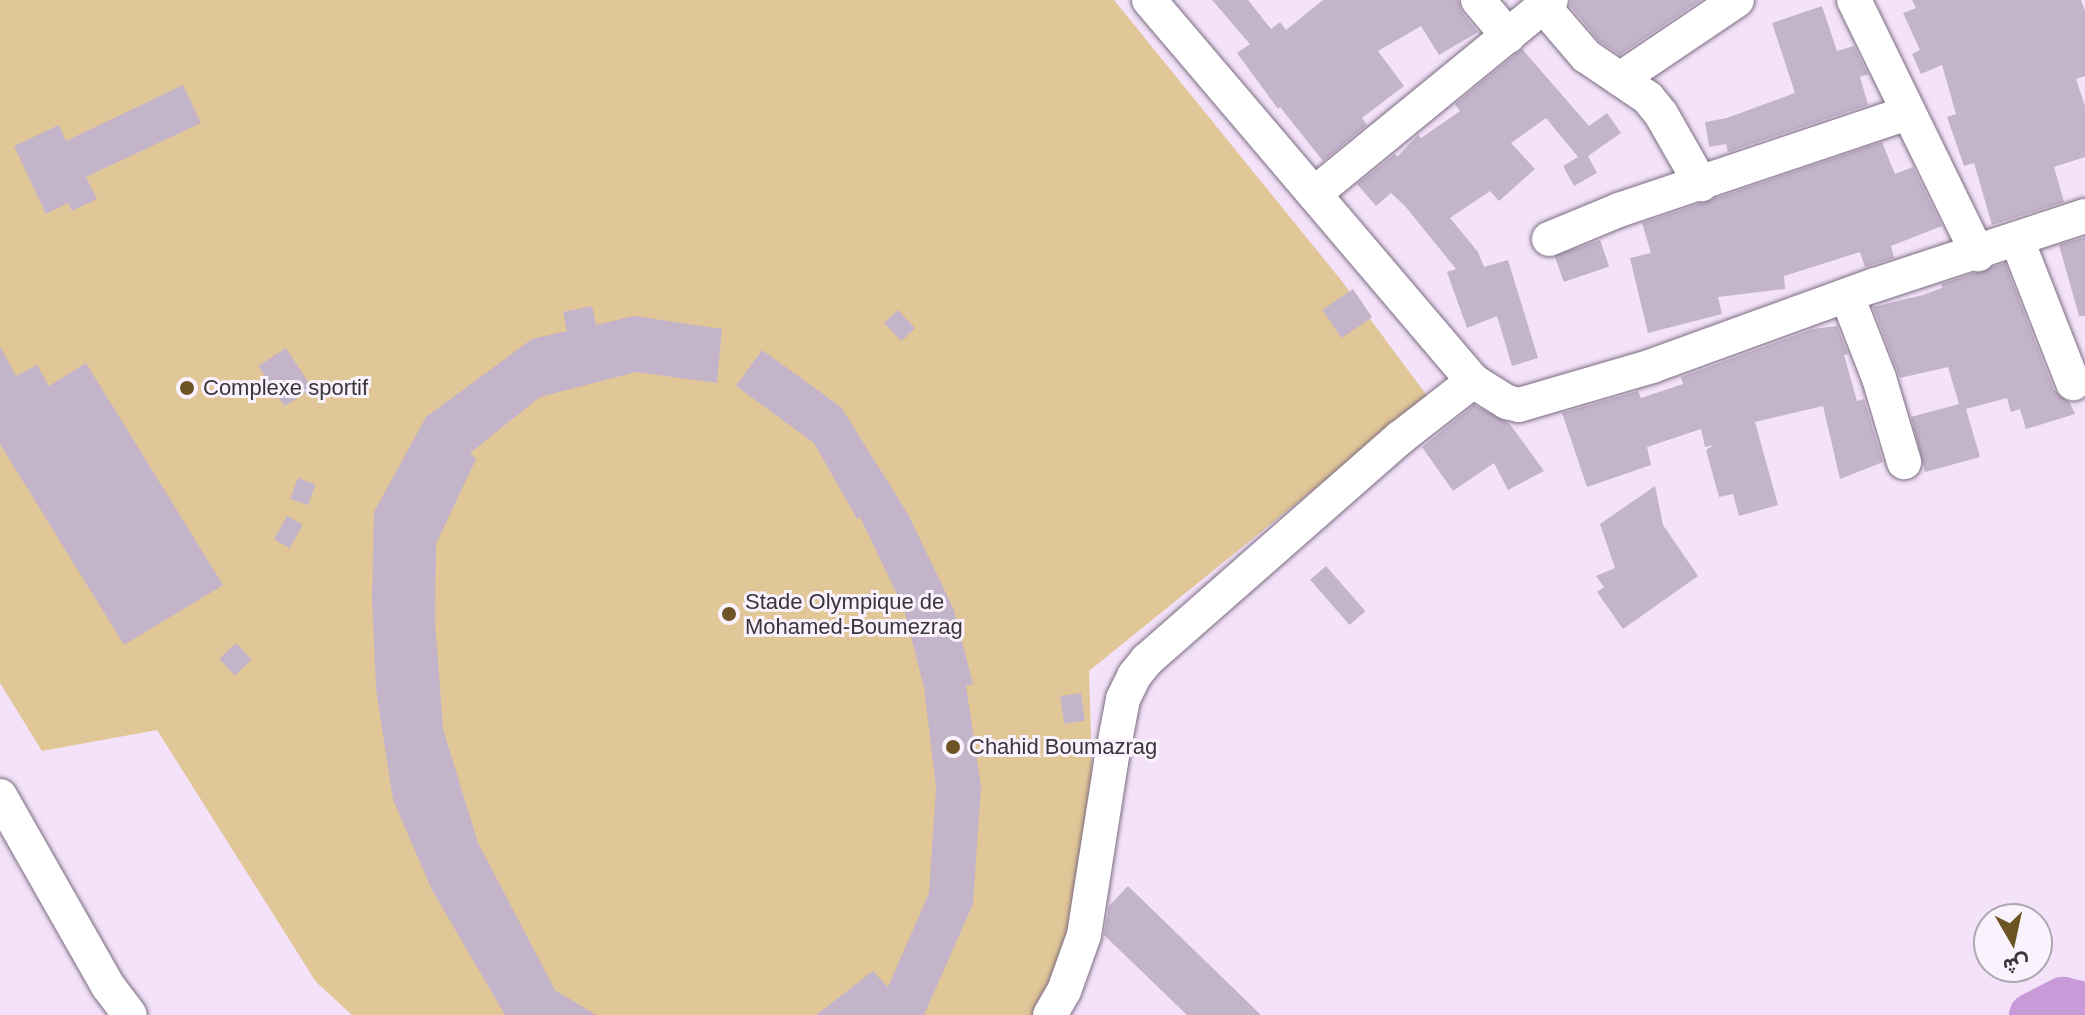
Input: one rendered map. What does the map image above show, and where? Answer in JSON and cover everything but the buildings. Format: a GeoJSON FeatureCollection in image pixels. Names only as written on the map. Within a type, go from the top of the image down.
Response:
{"type":"FeatureCollection","features":[{"type":"Feature","properties":{"kind":"street"},"geometry":{"type":"LineString","coordinates":[[1149,0],[1473,381],[1507,402],[1519,405],[1652,366],[2085,216]]}},
{"type":"Feature","properties":{"kind":"street"},"geometry":{"type":"LineString","coordinates":[[1478,0],[1508,36]]}},
{"type":"Feature","properties":{"kind":"street"},"geometry":{"type":"LineString","coordinates":[[1620,79],[1737,0]]}},
{"type":"Feature","properties":{"kind":"street"},"geometry":{"type":"LineString","coordinates":[[1854,0],[1978,254]]}},
{"type":"Feature","properties":{"kind":"street"},"geometry":{"type":"LineString","coordinates":[[1314,194],[1547,3],[1586,56],[1648,98],[1661,114],[1701,184]]}},
{"type":"Feature","properties":{"kind":"street"},"geometry":{"type":"LineString","coordinates":[[1549,239],[1619,210],[1907,113]]}},
{"type":"Feature","properties":{"kind":"street"},"geometry":{"type":"LineString","coordinates":[[2017,240],[2073,383]]}},
{"type":"Feature","properties":{"kind":"street"},"geometry":{"type":"LineString","coordinates":[[1847,296],[1879,378],[1904,462]]}},
{"type":"Feature","properties":{"kind":"street"},"geometry":{"type":"LineString","coordinates":[[1050,1015],[1064,991],[1084,935],[1123,699],[1134,676],[1147,660],[1389,447],[1473,381]]}},
{"type":"Feature","properties":{"kind":"street"},"geometry":{"type":"LineString","coordinates":[[0,796],[108,986],[130,1015]]}},
{"type":"Feature","properties":{"kind":"shaded area"},"geometry":{"type":"Polygon","coordinates":[[[0,0],[1114,0],[1341,280],[1428,397],[1089,671],[1093,807],[1061,972],[1033,1015],[352,1015],[316,982],[157,730],[42,751],[0,683],[0,0]]]}},
{"type":"Feature","properties":{"kind":"waterway"},"geometry":{"type":"LineString","coordinates":[[2031,1015],[2063,999],[2085,1004]]}},
{"type":"Feature","properties":{"kind":"place","name":"Complexe sportif"},"geometry":{"type":"Point","coordinates":[187,388]}},
{"type":"Feature","properties":{"kind":"place","name":"Stade Olympique de Mohamed-Boumezrag"},"geometry":{"type":"Point","coordinates":[729,614]}},
{"type":"Feature","properties":{"kind":"place","name":"Chahid Boumazrag"},"geometry":{"type":"Point","coordinates":[953,747]}}]}
